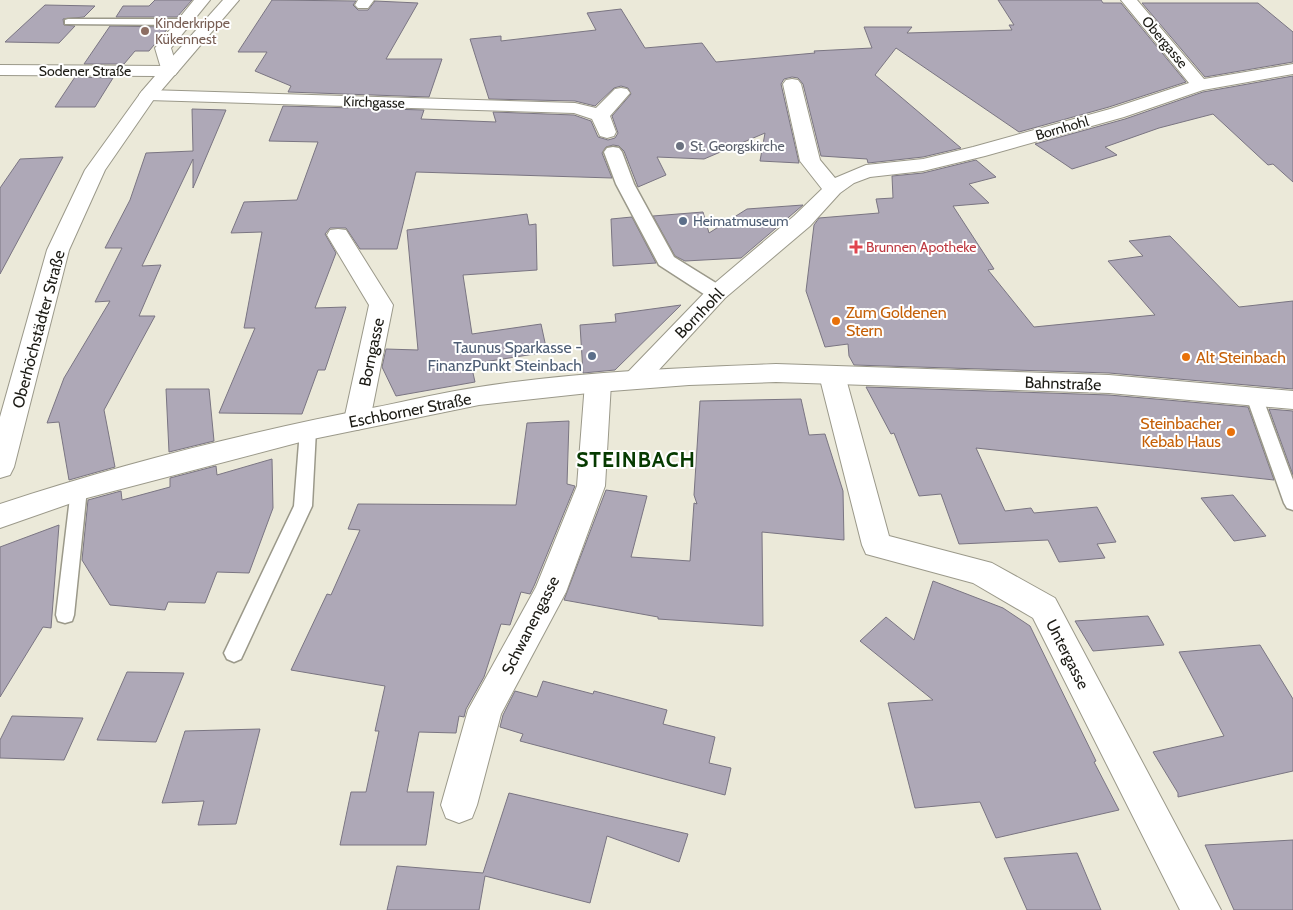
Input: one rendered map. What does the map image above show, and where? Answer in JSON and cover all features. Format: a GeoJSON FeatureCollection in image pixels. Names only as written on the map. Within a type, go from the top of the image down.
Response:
{"type":"FeatureCollection","features":[{"type":"Feature","properties":{"kind":"street"},"geometry":{"type":"LineString","coordinates":[[169,71],[163,48],[202,0]]}},
{"type":"Feature","properties":{"kind":"street","name":"Oberhöchstädter Straße"},"geometry":{"type":"LineString","coordinates":[[0,467],[58,250],[95,170],[148,95],[231,0]]}},
{"type":"Feature","properties":{"kind":"street","name":"Obergasse"},"geometry":{"type":"LineString","coordinates":[[1129,0],[1200,85]]}},
{"type":"Feature","properties":{"kind":"street","name":"Bornhohl"},"geometry":{"type":"LineString","coordinates":[[635,380],[717,293],[809,215],[833,189],[847,179],[866,172],[923,165],[978,152],[1117,113],[1200,85],[1293,69]]}},
{"type":"Feature","properties":{"kind":"street","name":"Sodener Straße"},"geometry":{"type":"LineString","coordinates":[[0,70],[169,71]]}},
{"type":"Feature","properties":{"kind":"street"},"geometry":{"type":"LineString","coordinates":[[792,84],[810,161],[833,189]]}},
{"type":"Feature","properties":{"kind":"street"},"geometry":{"type":"LineString","coordinates":[[608,132],[600,114],[621,93]]}},
{"type":"Feature","properties":{"kind":"street","name":"Kirchgasse"},"geometry":{"type":"LineString","coordinates":[[148,95],[575,108],[600,114]]}},
{"type":"Feature","properties":{"kind":"street"},"geometry":{"type":"LineString","coordinates":[[613,152],[625,184],[666,261],[717,293]]}},
{"type":"Feature","properties":{"kind":"street","name":"Borngasse"},"geometry":{"type":"LineString","coordinates":[[338,235],[381,305],[357,420]]}},
{"type":"Feature","properties":{"kind":"street","name":"Eschborner Straße"},"geometry":{"type":"LineString","coordinates":[[0,516],[79,489],[174,463],[308,430],[479,396],[598,383],[730,374],[832,375]]}},
{"type":"Feature","properties":{"kind":"street","name":"Bahnstraße"},"geometry":{"type":"LineString","coordinates":[[832,375],[1109,384],[1293,400]]}},
{"type":"Feature","properties":{"kind":"street","name":"Untergasse"},"geometry":{"type":"LineString","coordinates":[[832,375],[877,544],[981,572],[1044,608],[1201,910]]}},
{"type":"Feature","properties":{"kind":"street","name":"Schwanengasse"},"geometry":{"type":"LineString","coordinates":[[459,805],[485,710],[550,592],[591,486],[598,383]]}},
{"type":"Feature","properties":{"kind":"lane"},"geometry":{"type":"LineString","coordinates":[[68,22],[184,22]]}},
{"type":"Feature","properties":{"kind":"lane"},"geometry":{"type":"LineString","coordinates":[[1254,396],[1293,503]]}},
{"type":"Feature","properties":{"kind":"lane"},"geometry":{"type":"LineString","coordinates":[[234,653],[302,506],[308,430]]}},
{"type":"Feature","properties":{"kind":"lane"},"geometry":{"type":"LineString","coordinates":[[65,615],[79,489]]}},
{"type":"Feature","properties":{"kind":"building"},"geometry":{"type":"Polygon","coordinates":[[[155,0],[192,0],[177,17],[116,17],[123,6],[149,6],[155,0]]]}},
{"type":"Feature","properties":{"kind":"building"},"geometry":{"type":"Polygon","coordinates":[[[272,0],[356,1],[353,5],[358,10],[368,10],[375,1],[418,3],[386,59],[442,59],[429,97],[288,92],[291,86],[255,71],[267,52],[238,52],[272,0]]]}},
{"type":"Feature","properties":{"kind":"building"},"geometry":{"type":"Polygon","coordinates":[[[998,0],[1101,0],[1103,3],[1121,3],[1186,82],[1109,107],[1019,132],[896,48],[875,75],[961,148],[923,157],[868,163],[867,159],[821,156],[803,84],[798,78],[792,77],[784,79],[781,84],[799,163],[760,161],[765,133],[704,159],[657,157],[666,175],[638,187],[624,151],[619,146],[613,145],[606,147],[602,153],[612,178],[416,172],[397,249],[360,249],[346,228],[330,228],[325,234],[336,253],[315,308],[346,307],[325,370],[318,370],[302,414],[219,413],[255,328],[244,328],[262,232],[231,233],[244,202],[297,200],[318,142],[269,141],[283,106],[424,110],[421,119],[496,122],[493,112],[574,115],[591,121],[598,137],[608,140],[615,138],[618,133],[612,116],[631,94],[628,88],[621,86],[614,88],[595,106],[575,101],[489,99],[470,39],[501,36],[501,41],[596,30],[587,13],[621,9],[645,48],[702,43],[716,62],[815,53],[814,51],[872,48],[864,27],[912,27],[907,33],[1012,30],[1009,25],[1014,25],[998,0]]]}},
{"type":"Feature","properties":{"kind":"building"},"geometry":{"type":"Polygon","coordinates":[[[1142,3],[1258,3],[1293,32],[1293,62],[1205,77],[1142,3]]]}},
{"type":"Feature","properties":{"kind":"building"},"geometry":{"type":"Polygon","coordinates":[[[45,5],[95,6],[84,17],[63,19],[64,25],[75,26],[59,43],[5,42],[45,5]]]}},
{"type":"Feature","properties":{"kind":"building"},"geometry":{"type":"Polygon","coordinates":[[[110,26],[169,27],[149,51],[135,51],[124,64],[84,64],[110,26]]]}},
{"type":"Feature","properties":{"kind":"building"},"geometry":{"type":"Polygon","coordinates":[[[1293,76],[1293,182],[1273,164],[1268,165],[1213,114],[1159,128],[1105,147],[1117,155],[1072,169],[1035,144],[1125,119],[1203,92],[1293,76]]]}},
{"type":"Feature","properties":{"kind":"building"},"geometry":{"type":"Polygon","coordinates":[[[75,77],[113,78],[95,107],[55,107],[75,77]]]}},
{"type":"Feature","properties":{"kind":"building"},"geometry":{"type":"Polygon","coordinates":[[[192,109],[226,110],[193,188],[193,159],[142,266],[161,265],[139,316],[155,316],[104,410],[115,467],[69,480],[59,422],[47,423],[64,378],[110,301],[95,302],[122,248],[105,248],[130,200],[146,153],[193,151],[192,109]]]}},
{"type":"Feature","properties":{"kind":"building"},"geometry":{"type":"Polygon","coordinates":[[[63,157],[0,274],[0,188],[20,159],[63,157]]]}},
{"type":"Feature","properties":{"kind":"building"},"geometry":{"type":"Polygon","coordinates":[[[976,160],[996,177],[969,184],[989,203],[953,206],[994,269],[988,270],[1034,327],[1155,315],[1108,261],[1143,256],[1129,241],[1170,236],[1239,307],[1293,301],[1293,389],[1109,373],[854,365],[849,356],[848,344],[825,347],[806,291],[814,225],[819,218],[879,213],[876,199],[893,198],[892,176],[923,173],[976,160]]]}},
{"type":"Feature","properties":{"kind":"building"},"geometry":{"type":"Polygon","coordinates":[[[803,205],[741,258],[685,261],[675,256],[653,216],[703,212],[709,233],[747,209],[803,205]]]}},
{"type":"Feature","properties":{"kind":"building"},"geometry":{"type":"Polygon","coordinates":[[[527,214],[529,225],[536,224],[537,270],[463,275],[472,334],[541,324],[547,352],[471,364],[475,382],[396,396],[382,367],[386,349],[418,350],[407,230],[527,214]]]}},
{"type":"Feature","properties":{"kind":"building"},"geometry":{"type":"Polygon","coordinates":[[[632,217],[656,263],[613,266],[611,219],[632,217]]]}},
{"type":"Feature","properties":{"kind":"building"},"geometry":{"type":"Polygon","coordinates":[[[681,305],[615,370],[583,373],[580,325],[616,322],[615,314],[681,305]]]}},
{"type":"Feature","properties":{"kind":"building"},"geometry":{"type":"Polygon","coordinates":[[[866,387],[1109,395],[1248,407],[1274,480],[976,448],[1005,511],[1031,508],[1034,513],[1097,507],[1116,542],[1097,544],[1105,558],[1059,562],[1048,540],[959,544],[941,494],[919,496],[894,433],[891,434],[866,387]]]}},
{"type":"Feature","properties":{"kind":"building"},"geometry":{"type":"Polygon","coordinates":[[[166,389],[209,389],[214,441],[169,452],[166,389]]]}},
{"type":"Feature","properties":{"kind":"building"},"geometry":{"type":"Polygon","coordinates":[[[801,399],[809,435],[825,434],[843,491],[844,540],[762,532],[763,626],[658,619],[658,617],[564,600],[606,490],[647,496],[631,557],[690,561],[694,503],[697,504],[694,495],[700,401],[801,399]]]}},
{"type":"Feature","properties":{"kind":"building"},"geometry":{"type":"Polygon","coordinates":[[[1269,409],[1293,411],[1293,475],[1269,409]]]}},
{"type":"Feature","properties":{"kind":"building"},"geometry":{"type":"Polygon","coordinates":[[[569,421],[567,484],[575,486],[534,586],[530,594],[521,592],[510,625],[501,624],[484,677],[466,709],[464,717],[459,716],[456,733],[419,732],[407,792],[434,792],[426,845],[340,845],[351,792],[366,792],[379,731],[375,731],[385,686],[291,670],[327,594],[331,595],[360,530],[348,529],[358,504],[516,505],[527,423],[569,421]]]}},
{"type":"Feature","properties":{"kind":"building"},"geometry":{"type":"Polygon","coordinates":[[[272,459],[273,508],[249,573],[217,572],[205,603],[168,602],[165,610],[110,605],[82,560],[88,500],[121,491],[122,500],[170,487],[170,478],[216,466],[217,475],[272,459]]]}},
{"type":"Feature","properties":{"kind":"building"},"geometry":{"type":"Polygon","coordinates":[[[1233,495],[1266,536],[1234,541],[1201,498],[1233,495]]]}},
{"type":"Feature","properties":{"kind":"building"},"geometry":{"type":"Polygon","coordinates":[[[59,525],[51,628],[43,627],[0,697],[0,547],[59,525]]]}},
{"type":"Feature","properties":{"kind":"building"},"geometry":{"type":"Polygon","coordinates":[[[933,581],[1003,608],[1030,626],[1096,761],[1094,762],[1119,810],[996,838],[980,802],[915,808],[888,703],[933,700],[860,641],[886,617],[914,640],[933,581]]]}},
{"type":"Feature","properties":{"kind":"building"},"geometry":{"type":"Polygon","coordinates":[[[1148,616],[1164,645],[1093,651],[1075,621],[1148,616]]]}},
{"type":"Feature","properties":{"kind":"building"},"geometry":{"type":"Polygon","coordinates":[[[1260,645],[1293,699],[1293,771],[1178,797],[1178,793],[1153,752],[1224,736],[1179,652],[1260,645]]]}},
{"type":"Feature","properties":{"kind":"building"},"geometry":{"type":"Polygon","coordinates":[[[127,672],[184,673],[156,742],[97,740],[127,672]]]}},
{"type":"Feature","properties":{"kind":"building"},"geometry":{"type":"Polygon","coordinates":[[[543,681],[593,694],[594,691],[667,710],[663,724],[715,737],[709,763],[731,768],[725,795],[520,741],[523,734],[500,727],[503,715],[515,691],[537,697],[543,681]]]}},
{"type":"Feature","properties":{"kind":"building"},"geometry":{"type":"Polygon","coordinates":[[[12,716],[83,718],[64,760],[0,758],[0,740],[12,716]]]}},
{"type":"Feature","properties":{"kind":"building"},"geometry":{"type":"Polygon","coordinates":[[[260,729],[236,824],[198,825],[204,801],[162,803],[185,731],[260,729]]]}},
{"type":"Feature","properties":{"kind":"building"},"geometry":{"type":"Polygon","coordinates":[[[509,793],[688,834],[679,862],[607,836],[590,903],[485,876],[479,910],[387,910],[397,866],[483,873],[509,793]]]}},
{"type":"Feature","properties":{"kind":"building"},"geometry":{"type":"Polygon","coordinates":[[[1293,840],[1293,910],[1234,910],[1205,845],[1293,840]]]}},
{"type":"Feature","properties":{"kind":"building"},"geometry":{"type":"Polygon","coordinates":[[[1077,853],[1101,910],[1027,910],[1004,858],[1077,853]]]}},
{"type":"Feature","properties":{"kind":"place","name":"Kinderkrippe Kükennest"},"geometry":{"type":"Point","coordinates":[145,31]}},
{"type":"Feature","properties":{"kind":"place","name":"St. Georgskirche"},"geometry":{"type":"Point","coordinates":[680,146]}},
{"type":"Feature","properties":{"kind":"place","name":"Heimatmuseum"},"geometry":{"type":"Point","coordinates":[683,221]}},
{"type":"Feature","properties":{"kind":"place","name":"Brunnen Apotheke"},"geometry":{"type":"Point","coordinates":[856,247]}},
{"type":"Feature","properties":{"kind":"place","name":"Zum Goldenen Stern"},"geometry":{"type":"Point","coordinates":[836,321]}},
{"type":"Feature","properties":{"kind":"place","name":"Taunus Sparkasse - FinanzPunkt Steinbach"},"geometry":{"type":"Point","coordinates":[592,356]}},
{"type":"Feature","properties":{"kind":"place","name":"Alt Steinbach"},"geometry":{"type":"Point","coordinates":[1186,357]}},
{"type":"Feature","properties":{"kind":"place","name":"Steinbacher Kebab Haus"},"geometry":{"type":"Point","coordinates":[1231,432]}},
{"type":"Feature","properties":{"kind":"district","name":"STEINBACH"},"geometry":{"type":"Point","coordinates":[636,460]}}]}
